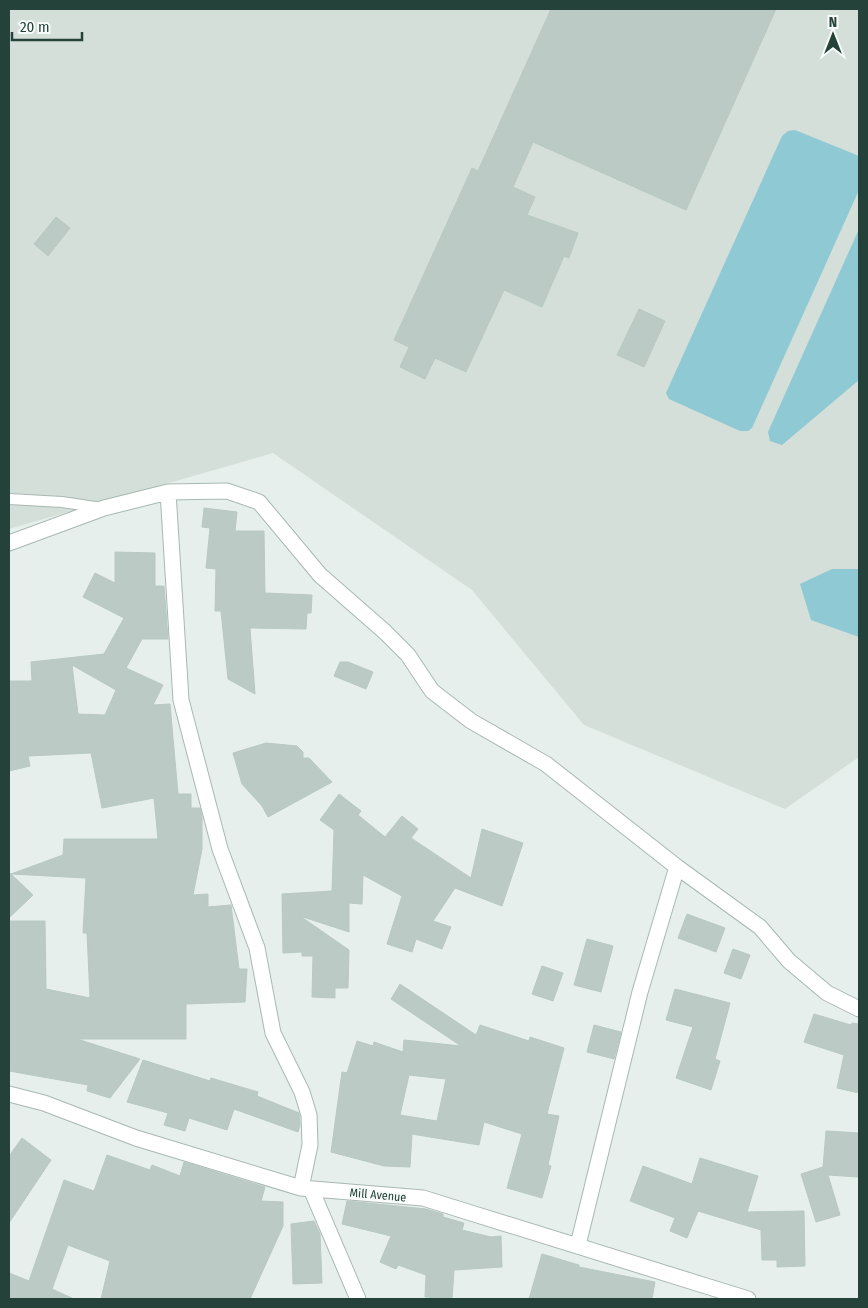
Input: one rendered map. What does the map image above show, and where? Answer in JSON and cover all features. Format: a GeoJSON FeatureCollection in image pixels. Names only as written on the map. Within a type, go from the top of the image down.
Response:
{"type":"FeatureCollection","features":[{"type":"Feature","properties":{"kind":"street"},"geometry":{"type":"LineString","coordinates":[[9,544],[104,508],[168,492],[227,491],[260,502],[320,575],[385,632],[408,655],[432,691],[471,721],[546,764],[760,928],[789,961],[827,994],[859,1009]]}},
{"type":"Feature","properties":{"kind":"street"},"geometry":{"type":"LineString","coordinates":[[168,492],[181,700],[220,849],[257,948],[273,1033],[302,1092],[309,1115],[310,1145],[306,1189],[358,1299]]}},
{"type":"Feature","properties":{"kind":"street"},"geometry":{"type":"LineString","coordinates":[[578,1245],[640,992],[677,866]]}},
{"type":"Feature","properties":{"kind":"street","name":"Mill Avenue"},"geometry":{"type":"LineString","coordinates":[[9,1094],[44,1103],[136,1138],[306,1189],[423,1198],[578,1245],[654,1272],[748,1299]]}},
{"type":"Feature","properties":{"kind":"lane"},"geometry":{"type":"LineString","coordinates":[[9,499],[62,502],[104,508]]}},
{"type":"Feature","properties":{"kind":"shaded area"},"geometry":{"type":"Polygon","coordinates":[[[9,9],[859,9],[859,757],[785,809],[584,725],[472,590],[273,453],[9,529],[9,9]]]}},
{"type":"Feature","properties":{"kind":"water"},"geometry":{"type":"Polygon","coordinates":[[[795,130],[859,156],[859,190],[752,428],[748,431],[740,431],[669,399],[666,393],[782,136],[788,131],[795,130]]]}},
{"type":"Feature","properties":{"kind":"water"},"geometry":{"type":"Polygon","coordinates":[[[859,229],[859,380],[782,445],[770,441],[768,432],[859,229]]]}},
{"type":"Feature","properties":{"kind":"water"},"geometry":{"type":"Polygon","coordinates":[[[832,569],[859,569],[859,637],[811,620],[800,584],[832,569]]]}},
{"type":"Feature","properties":{"kind":"building"},"geometry":{"type":"Polygon","coordinates":[[[551,9],[776,9],[686,210],[533,142],[513,187],[535,197],[527,215],[578,233],[569,258],[564,256],[542,307],[504,290],[466,372],[435,358],[425,379],[400,367],[409,347],[394,340],[472,168],[478,171],[551,9]]]}},
{"type":"Feature","properties":{"kind":"building"},"geometry":{"type":"Polygon","coordinates":[[[56,217],[70,228],[48,256],[34,244],[56,217]]]}},
{"type":"Feature","properties":{"kind":"building"},"geometry":{"type":"Polygon","coordinates":[[[639,309],[665,321],[644,367],[617,355],[639,309]]]}},
{"type":"Feature","properties":{"kind":"building"},"geometry":{"type":"Polygon","coordinates":[[[204,508],[237,512],[235,531],[264,531],[265,593],[312,595],[311,613],[307,613],[306,629],[250,628],[255,694],[228,679],[221,611],[215,611],[216,569],[206,568],[210,528],[202,527],[204,508]]]}},
{"type":"Feature","properties":{"kind":"building"},"geometry":{"type":"Polygon","coordinates":[[[115,552],[155,553],[155,586],[164,586],[168,639],[142,639],[126,668],[163,685],[153,705],[170,704],[178,794],[191,794],[191,808],[200,808],[202,817],[202,849],[193,895],[208,894],[208,907],[231,905],[239,969],[247,969],[245,1002],[186,1004],[186,1039],[77,1039],[140,1059],[110,1098],[87,1091],[88,1085],[9,1071],[9,921],[45,921],[46,989],[90,998],[87,933],[83,933],[86,878],[11,874],[63,855],[64,839],[158,839],[154,798],[102,808],[91,753],[28,756],[30,766],[9,771],[9,681],[32,681],[31,662],[104,654],[124,618],[83,597],[95,573],[115,583],[115,552]],[[72,665],[78,714],[105,715],[116,690],[72,665]]]}},
{"type":"Feature","properties":{"kind":"building"},"geometry":{"type":"Polygon","coordinates":[[[340,662],[348,662],[373,672],[366,689],[334,676],[340,662]]]}},
{"type":"Feature","properties":{"kind":"building"},"geometry":{"type":"Polygon","coordinates":[[[266,743],[297,746],[303,752],[303,758],[309,758],[332,782],[268,817],[262,806],[242,784],[233,753],[266,743]]]}},
{"type":"Feature","properties":{"kind":"building"},"geometry":{"type":"Polygon","coordinates":[[[339,794],[361,811],[358,815],[385,837],[402,816],[418,829],[411,838],[471,878],[482,829],[523,843],[502,906],[455,888],[433,921],[451,927],[442,949],[416,939],[412,952],[387,944],[402,896],[363,875],[362,904],[349,903],[349,932],[300,916],[349,950],[348,988],[335,988],[335,998],[312,997],[313,956],[302,956],[302,952],[283,953],[282,894],[332,891],[334,830],[320,820],[339,794]]]}},
{"type":"Feature","properties":{"kind":"building"},"geometry":{"type":"Polygon","coordinates":[[[9,872],[33,895],[9,918],[9,872]]]}},
{"type":"Feature","properties":{"kind":"building"},"geometry":{"type":"Polygon","coordinates":[[[687,914],[725,928],[716,952],[678,938],[687,914]]]}},
{"type":"Feature","properties":{"kind":"building"},"geometry":{"type":"Polygon","coordinates":[[[587,939],[613,946],[601,992],[574,985],[587,939]]]}},
{"type":"Feature","properties":{"kind":"building"},"geometry":{"type":"Polygon","coordinates":[[[733,949],[750,955],[741,979],[724,973],[733,949]]]}},
{"type":"Feature","properties":{"kind":"building"},"geometry":{"type":"Polygon","coordinates":[[[542,966],[563,973],[553,1001],[532,994],[542,966]]]}},
{"type":"Feature","properties":{"kind":"building"},"geometry":{"type":"Polygon","coordinates":[[[400,984],[476,1035],[480,1025],[529,1041],[530,1037],[564,1048],[547,1114],[559,1116],[548,1165],[551,1166],[542,1198],[507,1188],[522,1134],[484,1122],[479,1145],[412,1134],[410,1167],[384,1166],[331,1152],[342,1072],[347,1073],[357,1041],[373,1046],[374,1042],[403,1052],[404,1040],[461,1046],[391,999],[400,984]],[[409,1075],[400,1115],[437,1121],[446,1079],[409,1075]]]}},
{"type":"Feature","properties":{"kind":"building"},"geometry":{"type":"Polygon","coordinates":[[[675,989],[730,1003],[715,1059],[720,1061],[711,1090],[676,1078],[693,1027],[666,1020],[675,989]]]}},
{"type":"Feature","properties":{"kind":"building"},"geometry":{"type":"Polygon","coordinates":[[[814,1014],[851,1025],[852,1023],[859,1024],[859,1093],[837,1088],[844,1055],[804,1042],[814,1014]]]}},
{"type":"Feature","properties":{"kind":"building"},"geometry":{"type":"Polygon","coordinates":[[[594,1025],[621,1032],[614,1059],[587,1052],[594,1025]]]}},
{"type":"Feature","properties":{"kind":"building"},"geometry":{"type":"Polygon","coordinates":[[[143,1060],[210,1081],[211,1078],[258,1092],[257,1096],[299,1113],[300,1125],[298,1132],[234,1109],[227,1130],[189,1118],[185,1131],[164,1125],[168,1113],[127,1102],[143,1060]]]}},
{"type":"Feature","properties":{"kind":"building"},"geometry":{"type":"Polygon","coordinates":[[[826,1131],[859,1133],[859,1177],[828,1175],[840,1215],[816,1222],[801,1174],[823,1167],[826,1131]]]}},
{"type":"Feature","properties":{"kind":"building"},"geometry":{"type":"Polygon","coordinates":[[[22,1138],[51,1160],[9,1223],[9,1156],[22,1138]]]}},
{"type":"Feature","properties":{"kind":"building"},"geometry":{"type":"Polygon","coordinates":[[[107,1155],[150,1170],[152,1165],[180,1176],[184,1162],[265,1187],[261,1201],[283,1202],[283,1226],[250,1299],[101,1299],[110,1261],[68,1245],[52,1289],[74,1299],[9,1299],[9,1273],[29,1281],[64,1180],[94,1191],[107,1155]]]}},
{"type":"Feature","properties":{"kind":"building"},"geometry":{"type":"Polygon","coordinates":[[[700,1158],[758,1176],[747,1212],[804,1211],[805,1266],[777,1267],[777,1260],[762,1260],[761,1230],[698,1211],[687,1238],[670,1231],[675,1218],[630,1201],[643,1166],[692,1184],[700,1158]]]}},
{"type":"Feature","properties":{"kind":"building"},"geometry":{"type":"Polygon","coordinates":[[[347,1201],[426,1209],[443,1214],[443,1217],[464,1223],[462,1230],[491,1237],[501,1236],[502,1267],[454,1270],[452,1299],[425,1297],[426,1275],[398,1265],[396,1269],[380,1262],[391,1236],[342,1224],[347,1201]]]}},
{"type":"Feature","properties":{"kind":"building"},"geometry":{"type":"Polygon","coordinates":[[[314,1221],[320,1234],[322,1283],[293,1284],[291,1224],[314,1221]]]}},
{"type":"Feature","properties":{"kind":"building"},"geometry":{"type":"Polygon","coordinates":[[[542,1254],[579,1265],[579,1267],[655,1282],[652,1299],[529,1299],[542,1254]]]}}]}
